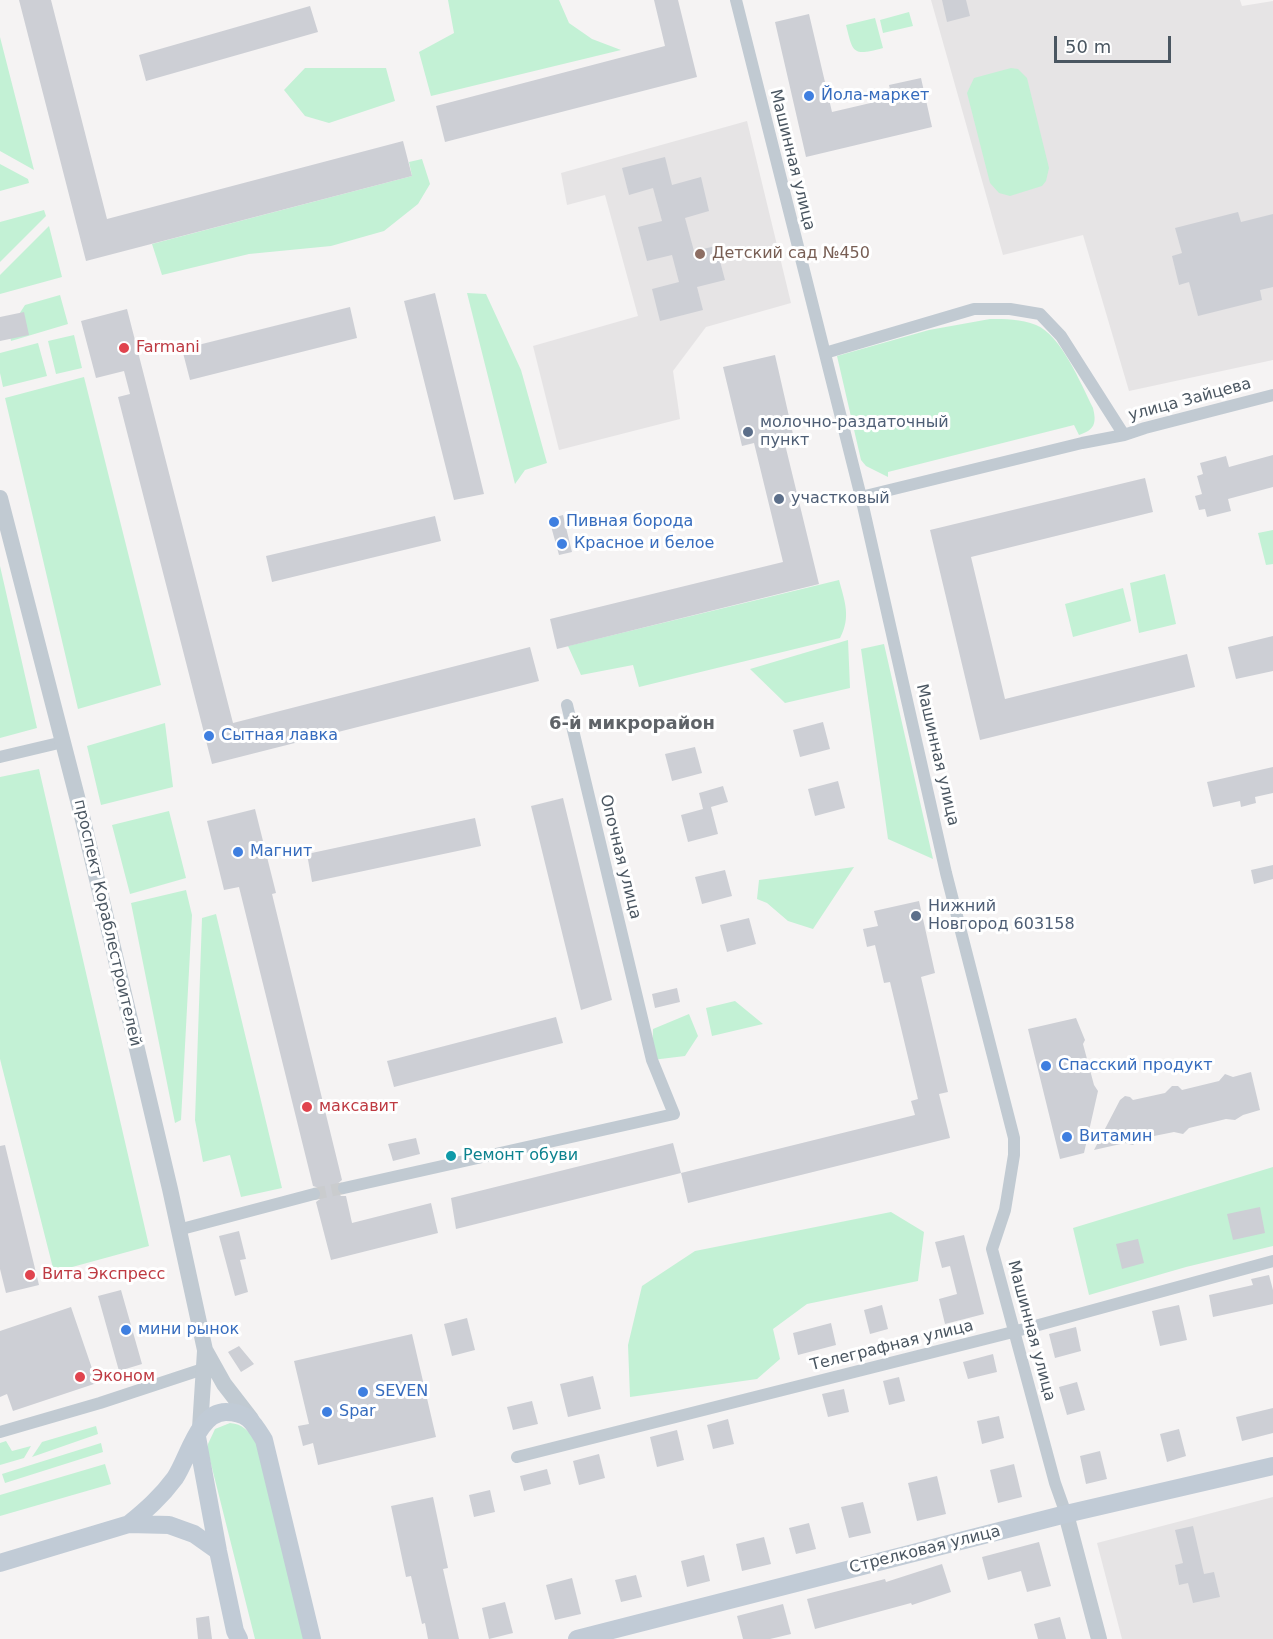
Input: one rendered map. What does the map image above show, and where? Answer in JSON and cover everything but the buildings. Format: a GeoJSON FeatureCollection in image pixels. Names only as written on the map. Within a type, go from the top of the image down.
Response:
{"type":"FeatureCollection","features":[{"type":"Feature","properties":{"kind":"main road"},"geometry":{"type":"LineString","coordinates":[[129,1524],[154,1503],[176,1476],[209,1418],[221,1412],[238,1412],[251,1419],[264,1440],[314,1637]]}},
{"type":"Feature","properties":{"kind":"main road"},"geometry":{"type":"LineString","coordinates":[[199,1432],[218,1551],[235,1631],[239,1639]]}},
{"type":"Feature","properties":{"kind":"main road","name":"Стрелковая улица"},"geometry":{"type":"LineString","coordinates":[[577,1639],[1066,1514],[1273,1466]]}},
{"type":"Feature","properties":{"kind":"main road"},"geometry":{"type":"LineString","coordinates":[[0,1563],[129,1524],[169,1525],[194,1534],[218,1551]]}},
{"type":"Feature","properties":{"kind":"street","name":"Машинная улица"},"geometry":{"type":"LineString","coordinates":[[736,0],[861,496],[946,873],[1014,1138],[1014,1155],[1005,1210],[992,1249],[1055,1483],[1066,1514]]}},
{"type":"Feature","properties":{"kind":"street","name":"улица Зайцева"},"geometry":{"type":"LineString","coordinates":[[825,353],[974,309],[1010,309],[1040,314],[1061,336],[1124,435],[1273,395]]}},
{"type":"Feature","properties":{"kind":"street"},"geometry":{"type":"LineString","coordinates":[[861,496],[1124,435]]}},
{"type":"Feature","properties":{"kind":"street","name":"проспект Кораблестроителей"},"geometry":{"type":"LineString","coordinates":[[0,498],[63,742],[205,1350]]}},
{"type":"Feature","properties":{"kind":"street","name":"Опочная улица"},"geometry":{"type":"LineString","coordinates":[[344,1188],[674,1114],[652,1060],[567,705]]}},
{"type":"Feature","properties":{"kind":"street"},"geometry":{"type":"LineString","coordinates":[[0,757],[63,742]]}},
{"type":"Feature","properties":{"kind":"street"},"geometry":{"type":"LineString","coordinates":[[178,1230],[314,1194]]}},
{"type":"Feature","properties":{"kind":"street","name":"Телеграфная улица"},"geometry":{"type":"LineString","coordinates":[[517,1457],[1014,1332],[1273,1261]]}},
{"type":"Feature","properties":{"kind":"street"},"geometry":{"type":"LineString","coordinates":[[199,1432],[205,1350]]}},
{"type":"Feature","properties":{"kind":"street"},"geometry":{"type":"LineString","coordinates":[[205,1350],[224,1384],[251,1419]]}},
{"type":"Feature","properties":{"kind":"street"},"geometry":{"type":"LineString","coordinates":[[0,1432],[204,1369]]}},
{"type":"Feature","properties":{"kind":"street"},"geometry":{"type":"LineString","coordinates":[[1066,1514],[1099,1639]]}},
{"type":"Feature","properties":{"kind":"shaded area"},"geometry":{"type":"Polygon","coordinates":[[[931,0],[1240,0],[1242,6],[1273,1],[1273,360],[1129,391],[1083,235],[1003,255],[931,0]]]}},
{"type":"Feature","properties":{"kind":"shaded area","name":"Детский сад №450"},"geometry":{"type":"Polygon","coordinates":[[[747,121],[791,303],[706,327],[673,371],[680,419],[559,450],[533,346],[638,316],[605,195],[567,205],[561,173],[747,121]]]}},
{"type":"Feature","properties":{"kind":"shaded area"},"geometry":{"type":"Polygon","coordinates":[[[1273,1497],[1273,1639],[1122,1639],[1097,1543],[1273,1497]]]}},
{"type":"Feature","properties":{"kind":"green space"},"geometry":{"type":"Polygon","coordinates":[[[448,0],[559,0],[569,23],[592,39],[621,50],[431,96],[419,52],[454,33],[448,0]]]}},
{"type":"Feature","properties":{"kind":"green space"},"geometry":{"type":"Polygon","coordinates":[[[909,12],[913,26],[883,33],[880,20],[909,12]]]}},
{"type":"Feature","properties":{"kind":"green space"},"geometry":{"type":"Polygon","coordinates":[[[875,18],[883,48],[866,52],[856,50],[846,25],[875,18]]]}},
{"type":"Feature","properties":{"kind":"green space"},"geometry":{"type":"Polygon","coordinates":[[[0,37],[34,170],[0,151],[0,37]]]}},
{"type":"Feature","properties":{"kind":"green space"},"geometry":{"type":"Polygon","coordinates":[[[305,68],[386,68],[395,101],[329,123],[305,116],[284,90],[305,68]]]}},
{"type":"Feature","properties":{"kind":"green space"},"geometry":{"type":"Polygon","coordinates":[[[1011,68],[1018,69],[1027,78],[1049,168],[1046,181],[1042,186],[1010,196],[999,193],[990,183],[967,93],[974,78],[1011,68]]]}},
{"type":"Feature","properties":{"kind":"green space"},"geometry":{"type":"Polygon","coordinates":[[[422,159],[430,184],[418,204],[384,231],[331,246],[249,254],[162,275],[152,244],[412,176],[409,162],[422,159]]]}},
{"type":"Feature","properties":{"kind":"green space"},"geometry":{"type":"Polygon","coordinates":[[[0,164],[28,179],[29,183],[0,191],[0,164]]]}},
{"type":"Feature","properties":{"kind":"green space"},"geometry":{"type":"Polygon","coordinates":[[[44,210],[46,216],[0,262],[0,222],[44,210]]]}},
{"type":"Feature","properties":{"kind":"green space"},"geometry":{"type":"Polygon","coordinates":[[[49,226],[62,277],[0,294],[0,275],[49,226]]]}},
{"type":"Feature","properties":{"kind":"green space"},"geometry":{"type":"Polygon","coordinates":[[[467,293],[486,294],[521,370],[547,463],[525,470],[515,484],[467,293]]]}},
{"type":"Feature","properties":{"kind":"green space"},"geometry":{"type":"Polygon","coordinates":[[[60,295],[68,324],[11,341],[8,326],[14,322],[25,305],[60,295]]]}},
{"type":"Feature","properties":{"kind":"green space"},"geometry":{"type":"Polygon","coordinates":[[[990,319],[1030,323],[1045,330],[1054,339],[1069,361],[1093,408],[1095,418],[1093,426],[1079,435],[1074,425],[888,472],[888,477],[866,466],[861,460],[837,356],[929,330],[990,319]]]}},
{"type":"Feature","properties":{"kind":"green space"},"geometry":{"type":"Polygon","coordinates":[[[74,335],[82,368],[56,374],[48,341],[74,335]]]}},
{"type":"Feature","properties":{"kind":"green space"},"geometry":{"type":"Polygon","coordinates":[[[38,343],[47,376],[3,387],[0,353],[38,343]]]}},
{"type":"Feature","properties":{"kind":"green space"},"geometry":{"type":"Polygon","coordinates":[[[84,377],[161,685],[78,709],[5,398],[84,377]]]}},
{"type":"Feature","properties":{"kind":"green space"},"geometry":{"type":"Polygon","coordinates":[[[1273,530],[1273,564],[1266,565],[1258,533],[1273,530]]]}},
{"type":"Feature","properties":{"kind":"green space"},"geometry":{"type":"Polygon","coordinates":[[[0,566],[37,728],[0,738],[0,566]]]}},
{"type":"Feature","properties":{"kind":"green space"},"geometry":{"type":"Polygon","coordinates":[[[1165,574],[1176,624],[1139,633],[1130,583],[1165,574]]]}},
{"type":"Feature","properties":{"kind":"green space"},"geometry":{"type":"Polygon","coordinates":[[[839,580],[846,616],[840,638],[639,687],[633,665],[581,675],[568,646],[839,580]]]}},
{"type":"Feature","properties":{"kind":"green space"},"geometry":{"type":"Polygon","coordinates":[[[1123,588],[1131,621],[1073,637],[1065,604],[1123,588]]]}},
{"type":"Feature","properties":{"kind":"green space"},"geometry":{"type":"Polygon","coordinates":[[[848,640],[850,688],[785,703],[750,669],[848,640]]]}},
{"type":"Feature","properties":{"kind":"green space"},"geometry":{"type":"Polygon","coordinates":[[[884,644],[933,859],[888,839],[861,649],[884,644]]]}},
{"type":"Feature","properties":{"kind":"green space"},"geometry":{"type":"Polygon","coordinates":[[[165,723],[173,787],[101,805],[87,746],[165,723]]]}},
{"type":"Feature","properties":{"kind":"green space"},"geometry":{"type":"Polygon","coordinates":[[[39,769],[149,1246],[54,1272],[0,1059],[0,777],[39,769]]]}},
{"type":"Feature","properties":{"kind":"green space"},"geometry":{"type":"Polygon","coordinates":[[[169,811],[186,878],[130,894],[112,825],[169,811]]]}},
{"type":"Feature","properties":{"kind":"green space"},"geometry":{"type":"Polygon","coordinates":[[[854,867],[813,929],[788,921],[767,903],[757,899],[759,880],[854,867]]]}},
{"type":"Feature","properties":{"kind":"green space"},"geometry":{"type":"Polygon","coordinates":[[[186,890],[192,915],[181,1120],[175,1123],[131,903],[186,890]]]}},
{"type":"Feature","properties":{"kind":"green space"},"geometry":{"type":"Polygon","coordinates":[[[216,914],[282,1188],[241,1197],[230,1155],[203,1162],[195,1120],[202,918],[216,914]]]}},
{"type":"Feature","properties":{"kind":"green space"},"geometry":{"type":"Polygon","coordinates":[[[735,1001],[763,1024],[712,1036],[706,1008],[735,1001]]]}},
{"type":"Feature","properties":{"kind":"green space"},"geometry":{"type":"Polygon","coordinates":[[[689,1014],[698,1036],[685,1056],[652,1060],[653,1029],[689,1014]]]}},
{"type":"Feature","properties":{"kind":"green space"},"geometry":{"type":"Polygon","coordinates":[[[1273,1167],[1273,1246],[1186,1267],[1089,1295],[1073,1228],[1273,1167]]]}},
{"type":"Feature","properties":{"kind":"green space"},"geometry":{"type":"Polygon","coordinates":[[[891,1212],[924,1232],[918,1281],[807,1304],[773,1329],[780,1359],[757,1379],[630,1397],[628,1345],[642,1286],[695,1251],[891,1212]]]}},
{"type":"Feature","properties":{"kind":"green space"},"geometry":{"type":"Polygon","coordinates":[[[230,1423],[242,1426],[257,1441],[305,1639],[255,1639],[208,1452],[208,1444],[215,1429],[230,1423]]]}},
{"type":"Feature","properties":{"kind":"green space"},"geometry":{"type":"Polygon","coordinates":[[[96,1426],[98,1434],[32,1457],[42,1442],[96,1426]]]}},
{"type":"Feature","properties":{"kind":"green space"},"geometry":{"type":"Polygon","coordinates":[[[6,1441],[12,1451],[31,1446],[24,1458],[0,1465],[0,1443],[6,1441]]]}},
{"type":"Feature","properties":{"kind":"green space"},"geometry":{"type":"Polygon","coordinates":[[[101,1443],[103,1452],[5,1483],[2,1474],[101,1443]]]}},
{"type":"Feature","properties":{"kind":"green space"},"geometry":{"type":"Polygon","coordinates":[[[105,1464],[111,1484],[0,1516],[0,1495],[105,1464]]]}},
{"type":"Feature","properties":{"kind":"tunnel"},"geometry":{"type":"LineString","coordinates":[[314,1194],[344,1188]]}},
{"type":"Feature","properties":{"kind":"place","name":"Йола-маркет"},"geometry":{"type":"Point","coordinates":[809,96]}},
{"type":"Feature","properties":{"kind":"place","name":"Детский сад №450"},"geometry":{"type":"Point","coordinates":[700,254]}},
{"type":"Feature","properties":{"kind":"place","name":"Farmani"},"geometry":{"type":"Point","coordinates":[124,348]}},
{"type":"Feature","properties":{"kind":"place","name":"молочно-раздаточный пункт"},"geometry":{"type":"Point","coordinates":[748,432]}},
{"type":"Feature","properties":{"kind":"place","name":"участковый"},"geometry":{"type":"Point","coordinates":[779,499]}},
{"type":"Feature","properties":{"kind":"place","name":"Пивная борода"},"geometry":{"type":"Point","coordinates":[554,522]}},
{"type":"Feature","properties":{"kind":"place","name":"Красное и белое"},"geometry":{"type":"Point","coordinates":[562,544]}},
{"type":"Feature","properties":{"kind":"place","name":"Сытная лавка"},"geometry":{"type":"Point","coordinates":[209,736]}},
{"type":"Feature","properties":{"kind":"place","name":"Магнит"},"geometry":{"type":"Point","coordinates":[238,852]}},
{"type":"Feature","properties":{"kind":"place","name":"Нижний Новгород 603158"},"geometry":{"type":"Point","coordinates":[916,916]}},
{"type":"Feature","properties":{"kind":"place","name":"Спасский продукт"},"geometry":{"type":"Point","coordinates":[1046,1066]}},
{"type":"Feature","properties":{"kind":"place","name":"максавит"},"geometry":{"type":"Point","coordinates":[307,1107]}},
{"type":"Feature","properties":{"kind":"place","name":"Витамин"},"geometry":{"type":"Point","coordinates":[1067,1137]}},
{"type":"Feature","properties":{"kind":"place","name":"Ремонт обуви"},"geometry":{"type":"Point","coordinates":[451,1156]}},
{"type":"Feature","properties":{"kind":"place","name":"Вита Экспресс"},"geometry":{"type":"Point","coordinates":[30,1275]}},
{"type":"Feature","properties":{"kind":"place","name":"мини рынок"},"geometry":{"type":"Point","coordinates":[126,1330]}},
{"type":"Feature","properties":{"kind":"place","name":"Эконом"},"geometry":{"type":"Point","coordinates":[80,1377]}},
{"type":"Feature","properties":{"kind":"place","name":"SEVEN"},"geometry":{"type":"Point","coordinates":[363,1392]}},
{"type":"Feature","properties":{"kind":"place","name":"Spar"},"geometry":{"type":"Point","coordinates":[327,1412]}},
{"type":"Feature","properties":{"kind":"district","name":"6-й микрорайон"},"geometry":{"type":"Point","coordinates":[632,724]}}]}
